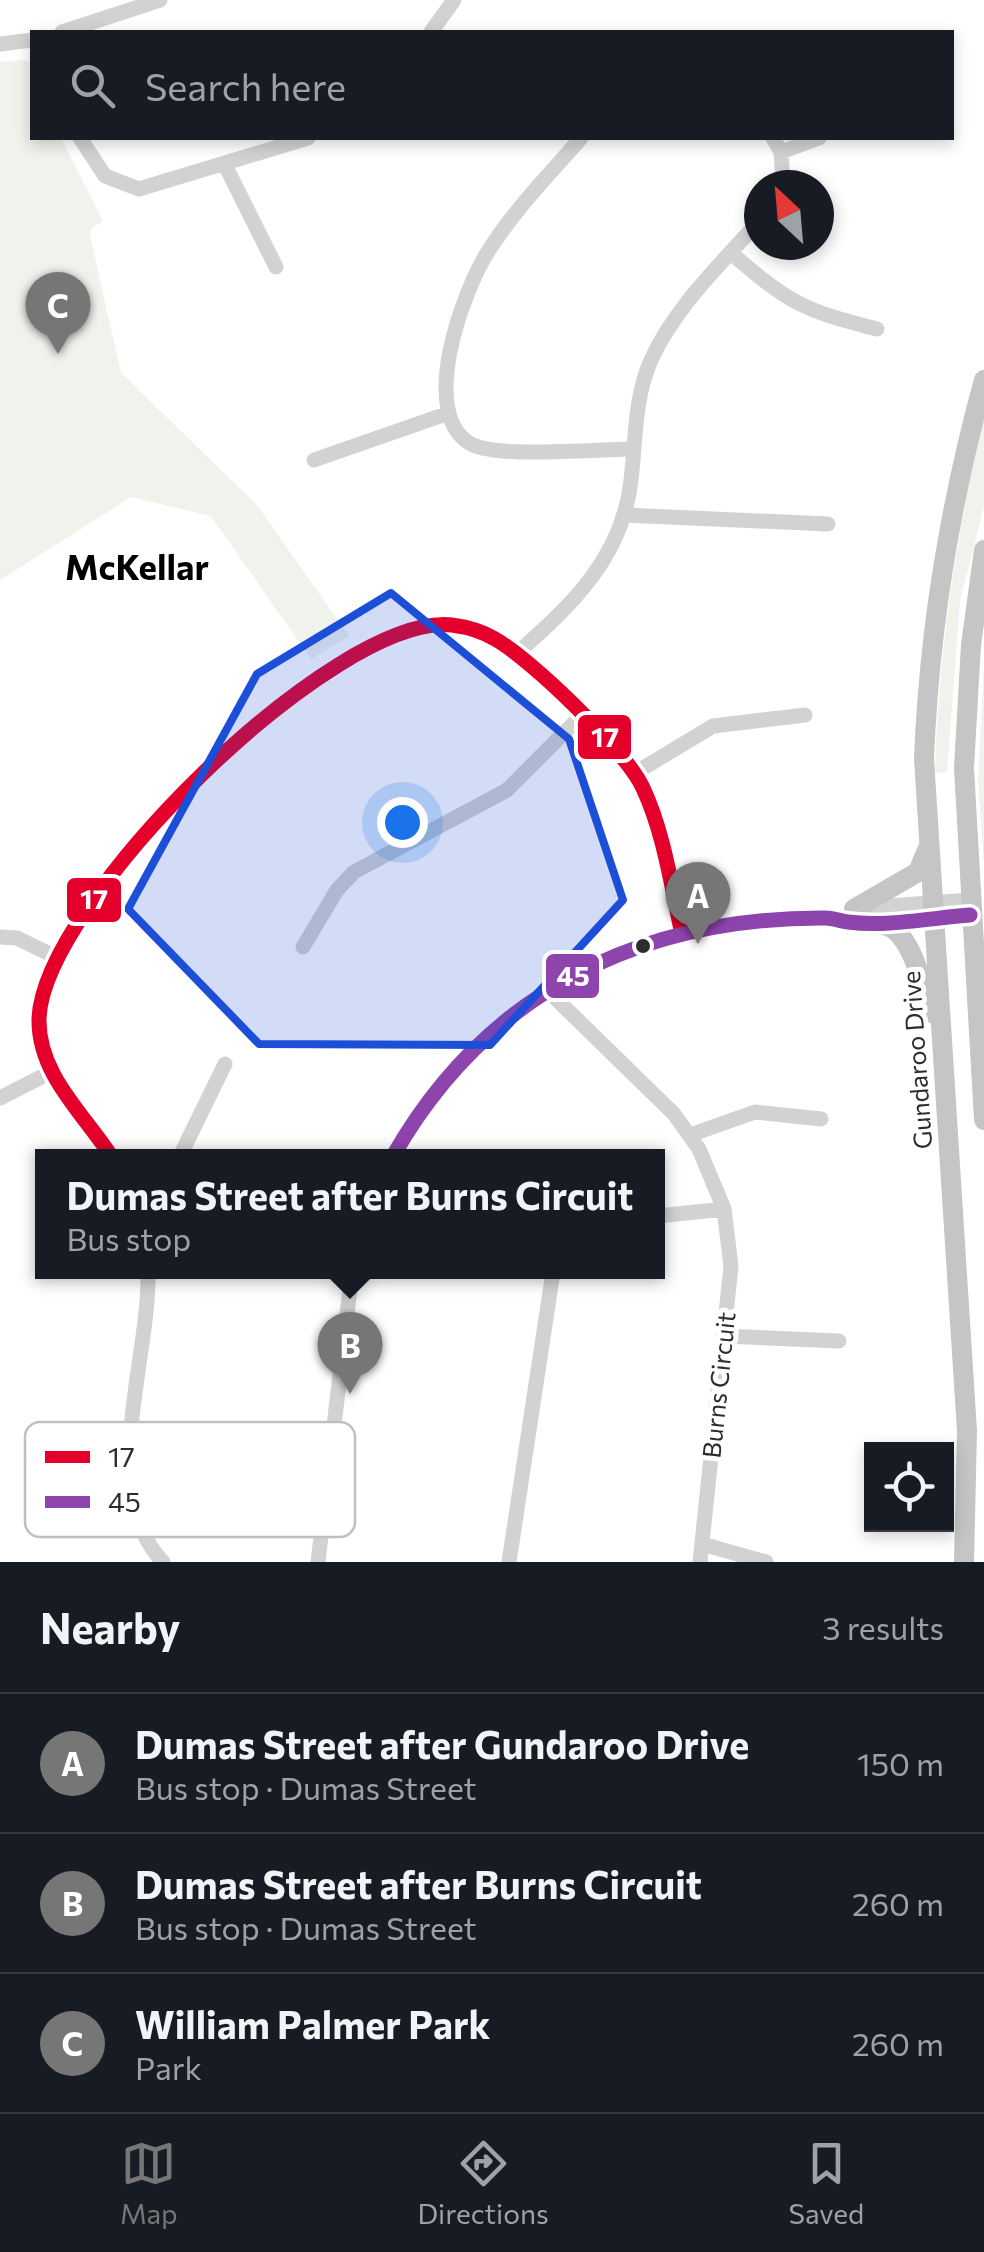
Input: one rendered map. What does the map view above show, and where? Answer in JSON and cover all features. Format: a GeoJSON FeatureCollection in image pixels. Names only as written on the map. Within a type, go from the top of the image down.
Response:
{"type":"FeatureCollection","features":[{"type":"Feature","properties":{"kind":"main road","name":"Gundaroo Drive"},"geometry":{"type":"LineString","coordinates":[[964,1562],[967,1431],[924,759],[927,682],[956,485],[984,380]]}},
{"type":"Feature","properties":{"kind":"main road"},"geometry":{"type":"LineString","coordinates":[[984,550],[971,645],[964,768],[984,1120]]}},
{"type":"Feature","properties":{"kind":"main road"},"geometry":{"type":"LineString","coordinates":[[861,915],[918,872],[929,843]]}},
{"type":"Feature","properties":{"kind":"main road"},"geometry":{"type":"LineString","coordinates":[[861,915],[892,928],[902,942],[922,981],[940,1048]]}},
{"type":"Feature","properties":{"kind":"street"},"geometry":{"type":"LineString","coordinates":[[68,30],[160,0]]}},
{"type":"Feature","properties":{"kind":"street"},"geometry":{"type":"LineString","coordinates":[[432,30],[454,0]]}},
{"type":"Feature","properties":{"kind":"street"},"geometry":{"type":"LineString","coordinates":[[0,44],[30,40]]}},
{"type":"Feature","properties":{"kind":"street"},"geometry":{"type":"LineString","coordinates":[[81,140],[98,170],[130,188],[148,188],[302,140]]}},
{"type":"Feature","properties":{"kind":"street"},"geometry":{"type":"LineString","coordinates":[[579,140],[509,222],[482,263],[468,293],[445,382],[446,414],[466,440],[490,450],[634,449]]}},
{"type":"Feature","properties":{"kind":"street"},"geometry":{"type":"LineString","coordinates":[[781,170],[777,145],[807,140]]}},
{"type":"Feature","properties":{"kind":"street"},"geometry":{"type":"LineString","coordinates":[[225,164],[276,267]]}},
{"type":"Feature","properties":{"kind":"street"},"geometry":{"type":"LineString","coordinates":[[516,654],[584,591],[604,562],[624,515],[640,396],[658,346],[677,315],[744,238]]}},
{"type":"Feature","properties":{"kind":"street"},"geometry":{"type":"LineString","coordinates":[[731,252],[787,301],[816,314],[877,329]]}},
{"type":"Feature","properties":{"kind":"street"},"geometry":{"type":"LineString","coordinates":[[314,460],[446,414]]}},
{"type":"Feature","properties":{"kind":"street"},"geometry":{"type":"LineString","coordinates":[[624,515],[828,524]]}},
{"type":"Feature","properties":{"kind":"street"},"geometry":{"type":"LineString","coordinates":[[106,1149],[51,1072],[39,1020],[43,993],[58,958],[110,879],[170,806],[238,740],[314,682],[390,637],[428,625],[482,632],[516,654],[581,716],[635,773],[653,812],[682,934]]}},
{"type":"Feature","properties":{"kind":"street"},"geometry":{"type":"LineString","coordinates":[[635,773],[713,726],[805,714]]}},
{"type":"Feature","properties":{"kind":"street"},"geometry":{"type":"LineString","coordinates":[[303,947],[337,890],[354,872],[507,790],[581,716]]}},
{"type":"Feature","properties":{"kind":"street"},"geometry":{"type":"LineString","coordinates":[[397,1149],[434,1094],[484,1038],[547,990],[612,956],[682,934],[829,917],[969,907]]}},
{"type":"Feature","properties":{"kind":"street"},"geometry":{"type":"LineString","coordinates":[[0,937],[17,938],[58,958]]}},
{"type":"Feature","properties":{"kind":"street","name":"Burns Circuit"},"geometry":{"type":"LineString","coordinates":[[547,990],[690,1135],[714,1178],[724,1209],[731,1266],[700,1562]]}},
{"type":"Feature","properties":{"kind":"street"},"geometry":{"type":"LineString","coordinates":[[183,1149],[225,1064]]}},
{"type":"Feature","properties":{"kind":"street"},"geometry":{"type":"LineString","coordinates":[[0,1098],[51,1072]]}},
{"type":"Feature","properties":{"kind":"street"},"geometry":{"type":"LineString","coordinates":[[690,1135],[755,1112],[821,1119]]}},
{"type":"Feature","properties":{"kind":"street"},"geometry":{"type":"LineString","coordinates":[[665,1215],[724,1209]]}},
{"type":"Feature","properties":{"kind":"street"},"geometry":{"type":"LineString","coordinates":[[135,1422],[147,1279]]}},
{"type":"Feature","properties":{"kind":"street"},"geometry":{"type":"LineString","coordinates":[[334,1422],[351,1279]]}},
{"type":"Feature","properties":{"kind":"street"},"geometry":{"type":"LineString","coordinates":[[509,1562],[552,1279]]}},
{"type":"Feature","properties":{"kind":"street"},"geometry":{"type":"LineString","coordinates":[[724,1336],[838,1341]]}},
{"type":"Feature","properties":{"kind":"street"},"geometry":{"type":"LineString","coordinates":[[318,1562],[321,1537]]}},
{"type":"Feature","properties":{"kind":"street"},"geometry":{"type":"LineString","coordinates":[[702,1544],[766,1562]]}},
{"type":"Feature","properties":{"kind":"highlighted area"},"geometry":{"type":"Polygon","coordinates":[[[391,593],[569,739],[623,900],[490,1045],[259,1044],[128,909],[257,674],[391,593]]]}},
{"type":"Feature","properties":{"kind":"shaded area"},"geometry":{"type":"Polygon","coordinates":[[[0,62],[30,62],[30,140],[62,140],[103,221],[91,229],[90,236],[121,373],[257,505],[349,636],[311,659],[211,516],[131,497],[0,580],[0,62]]]}},
{"type":"Feature","properties":{"kind":"shaded area"},"geometry":{"type":"Polygon","coordinates":[[[984,415],[984,506],[960,601],[947,772],[935,773],[950,592],[984,415]]]}},
{"type":"Feature","properties":{"kind":"shaded area"},"geometry":{"type":"Polygon","coordinates":[[[984,661],[984,866],[978,782],[984,661]]]}},
{"type":"Feature","properties":{"kind":"transit line","name":"17"},"geometry":{"type":"LineString","coordinates":[[106,1149],[64,1092],[46,1058],[39,1019],[53,968],[88,907],[140,840],[203,774],[271,713],[339,665],[401,633],[452,625],[490,636],[531,666],[598,730],[643,788],[666,860],[682,934]]}},
{"type":"Feature","properties":{"kind":"transit line","name":"45"},"geometry":{"type":"LineString","coordinates":[[398,1149],[431,1099],[474,1050],[522,1009],[574,976],[631,950],[692,932],[757,921],[825,918],[878,923],[970,915]]}},
{"type":"Feature","properties":{"kind":"place","name":"William Palmer Park"},"geometry":{"type":"Point","coordinates":[58,354]}},
{"type":"Feature","properties":{"kind":"place","name":"Dumas Street after Gundaroo Drive"},"geometry":{"type":"Point","coordinates":[698,944]}},
{"type":"Feature","properties":{"kind":"place","name":"Dumas Street after Burns Circuit"},"geometry":{"type":"Point","coordinates":[350,1394]}},
{"type":"Feature","properties":{"kind":"district","name":"McKellar"},"geometry":{"type":"Point","coordinates":[137,568]}}]}
